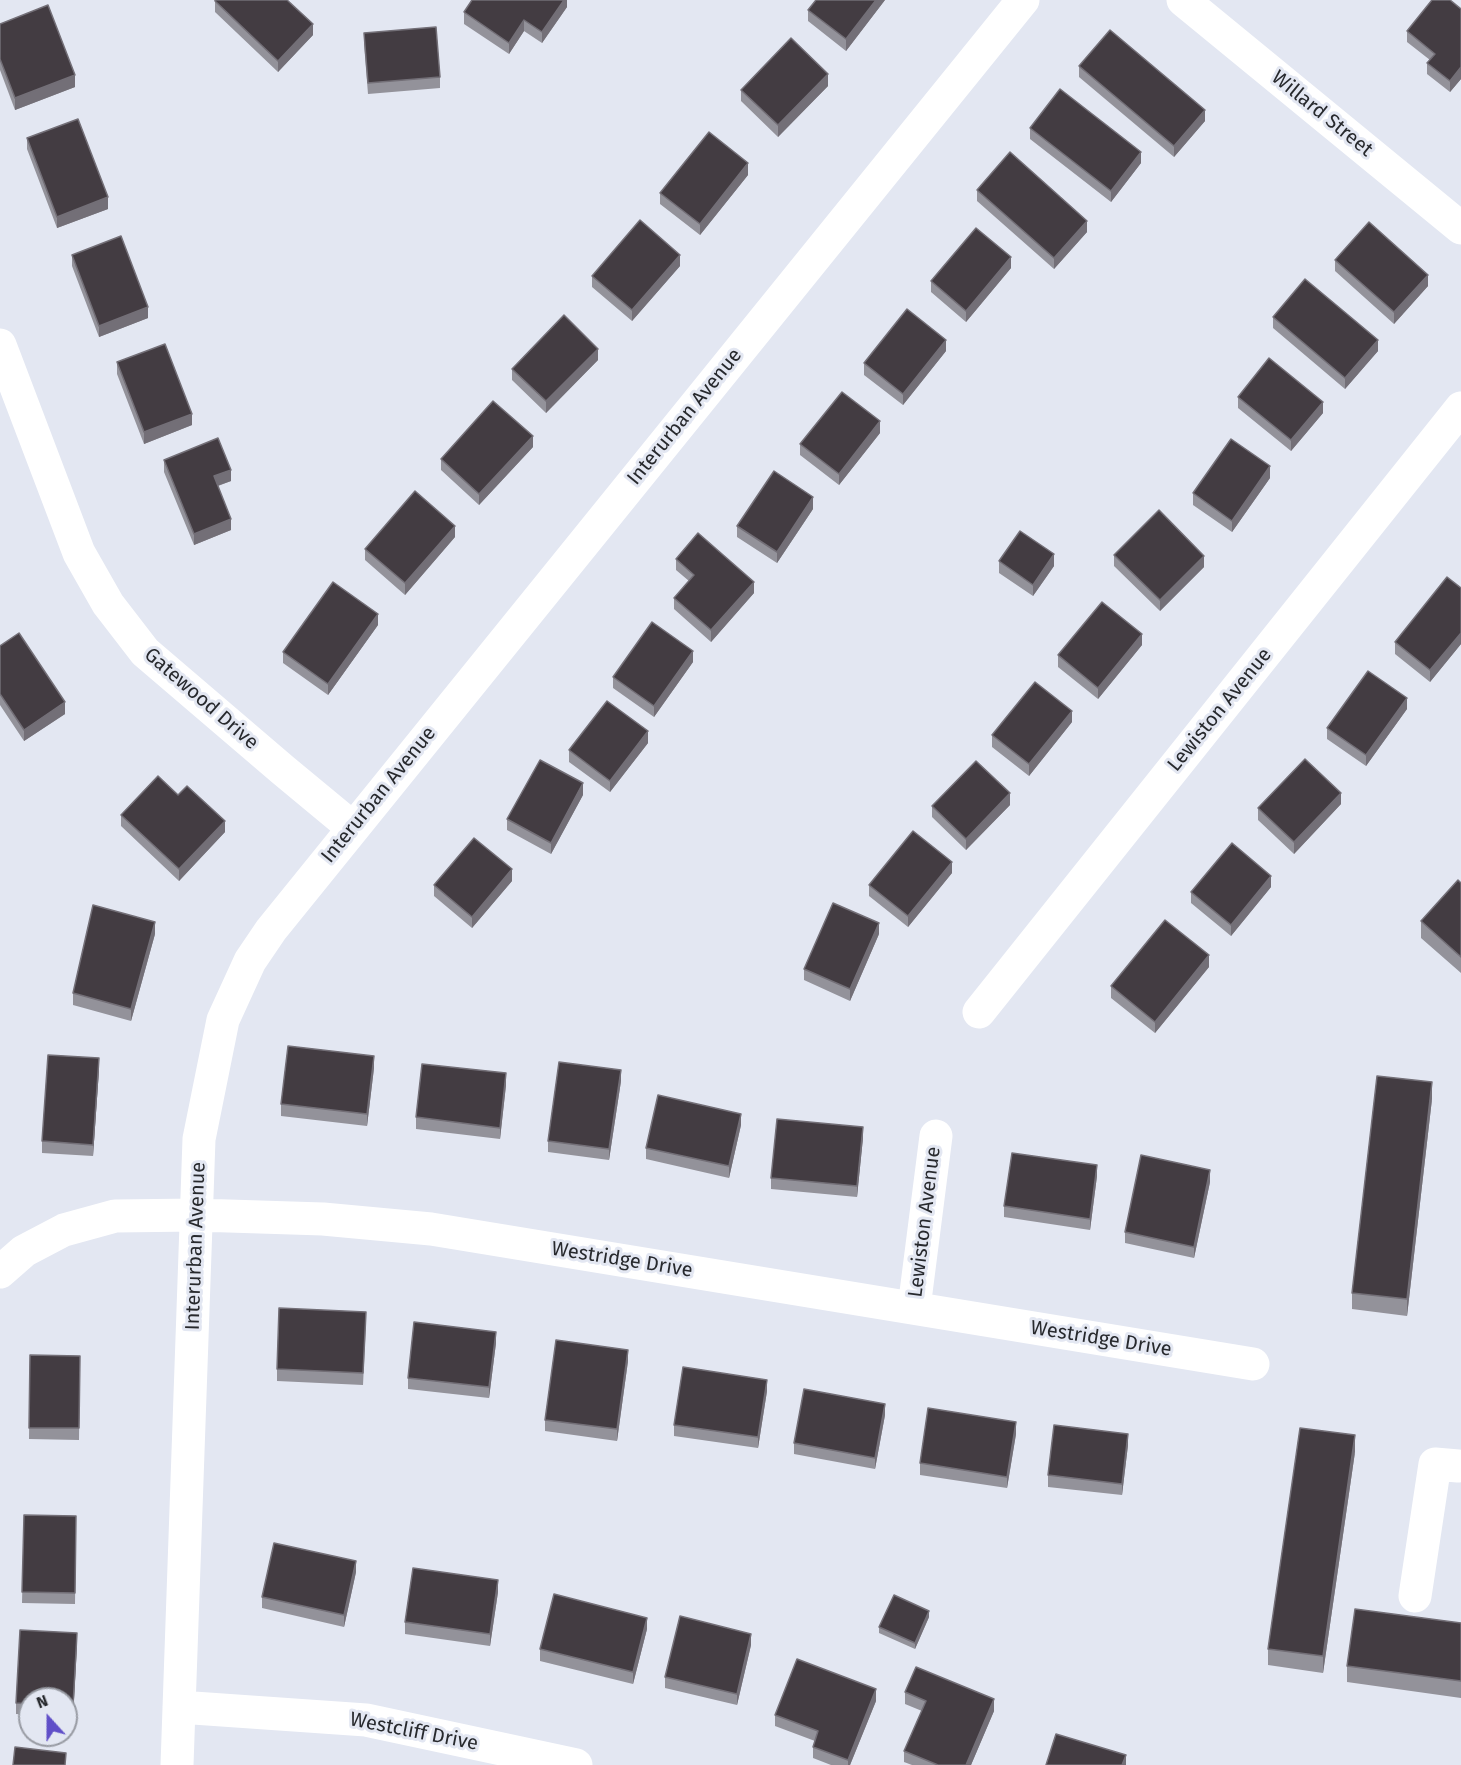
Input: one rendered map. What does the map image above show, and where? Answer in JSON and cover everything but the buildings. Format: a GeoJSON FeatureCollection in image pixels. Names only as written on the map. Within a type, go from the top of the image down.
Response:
{"type":"FeatureCollection","features":[{"type":"Feature","properties":{"kind":"street","name":"Interurban Avenue"},"geometry":{"type":"LineString","coordinates":[[177,1765],[199,1139],[223,1020],[250,961],[271,930],[353,828],[1023,0]]}},
{"type":"Feature","properties":{"kind":"street","name":"Willard Street"},"geometry":{"type":"LineString","coordinates":[[1182,0],[1461,228]]}},
{"type":"Feature","properties":{"kind":"street","name":"Gatewood Drive"},"geometry":{"type":"LineString","coordinates":[[0,345],[80,553],[108,604],[145,652],[353,828]]}},
{"type":"Feature","properties":{"kind":"street","name":"Lewiston Avenue"},"geometry":{"type":"LineString","coordinates":[[979,1012],[1461,408]]}},
{"type":"Feature","properties":{"kind":"street","name":"Lewiston Avenue"},"geometry":{"type":"LineString","coordinates":[[914,1308],[936,1136]]}},
{"type":"Feature","properties":{"kind":"street","name":"Westridge Drive"},"geometry":{"type":"LineString","coordinates":[[0,1272],[24,1251],[64,1230],[115,1216],[197,1215],[323,1219],[431,1229],[1253,1364]]}},
{"type":"Feature","properties":{"kind":"street"},"geometry":{"type":"LineString","coordinates":[[1415,1596],[1435,1464],[1460,1460]]}},
{"type":"Feature","properties":{"kind":"street","name":"Westcliff Drive"},"geometry":{"type":"LineString","coordinates":[[179,1707],[366,1720],[576,1765]]}}]}
